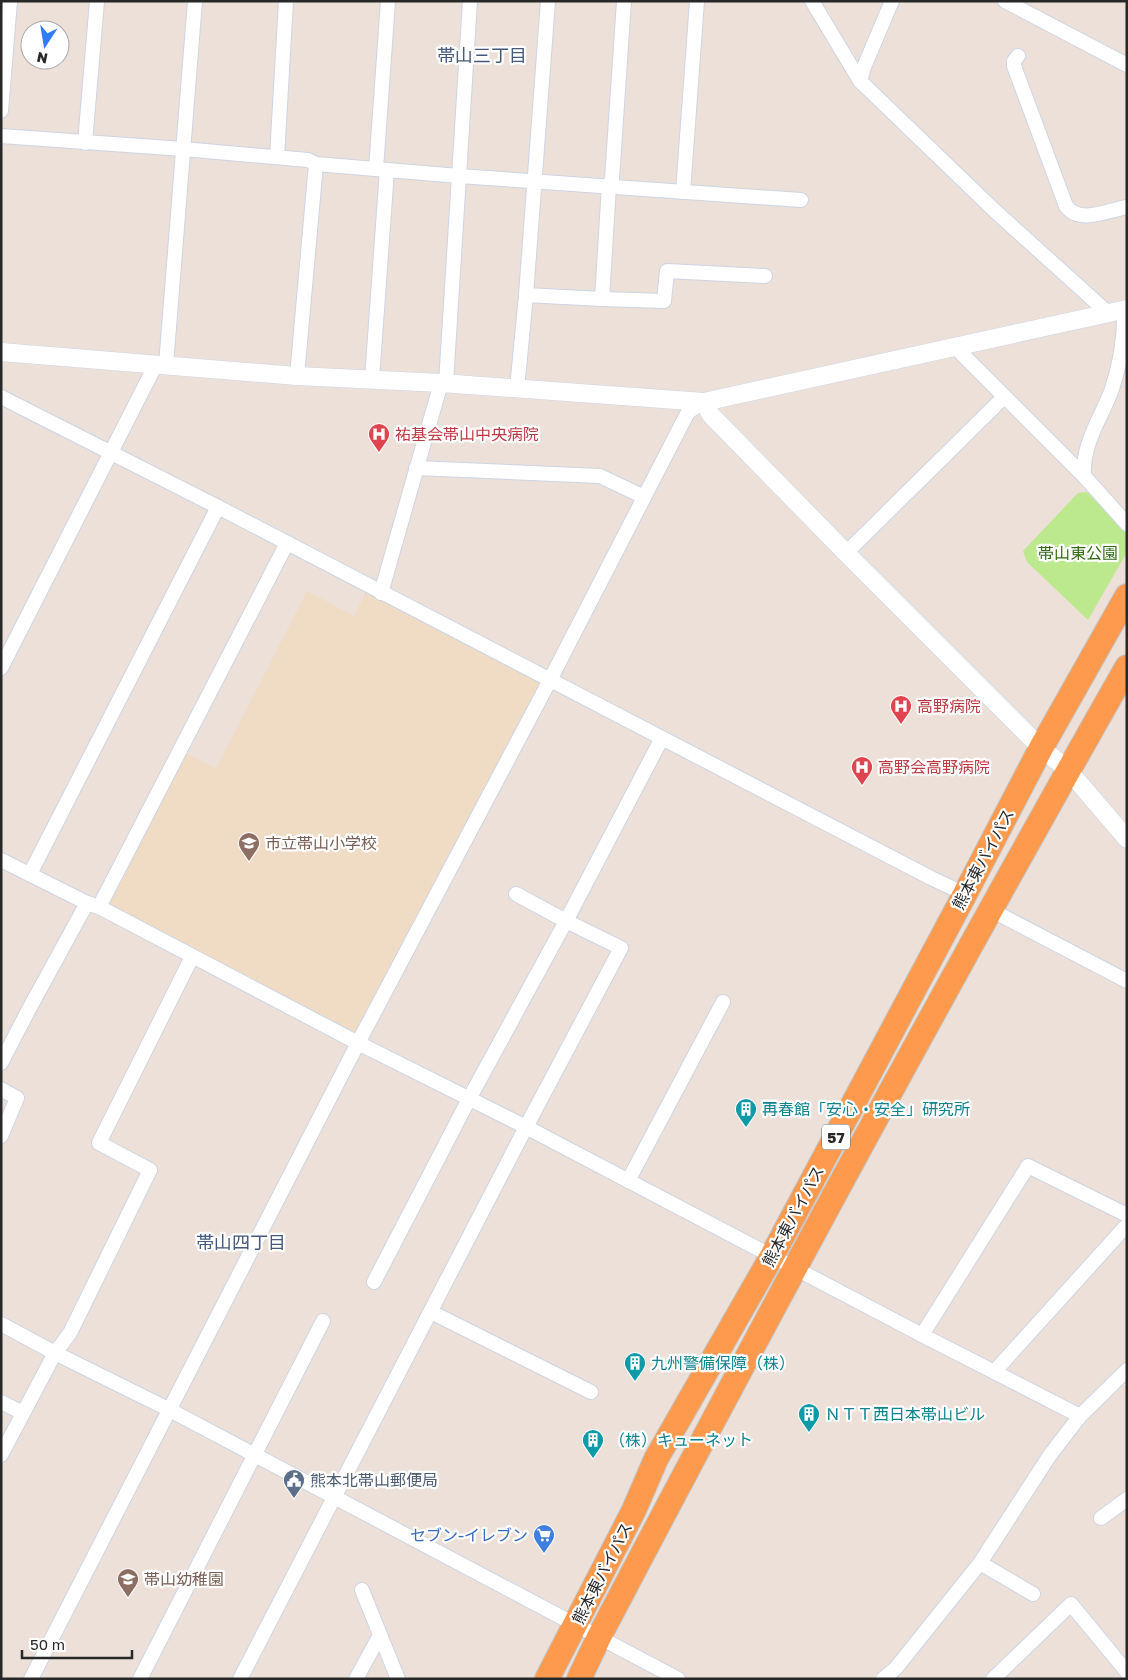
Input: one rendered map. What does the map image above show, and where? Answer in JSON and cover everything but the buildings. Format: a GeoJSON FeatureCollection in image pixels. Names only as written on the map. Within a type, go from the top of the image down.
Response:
{"type":"FeatureCollection","features":[{"type":"Feature","properties":{"kind":"highway","name":"熊本東バイパス"},"geometry":{"type":"LineString","coordinates":[[547,1679],[634,1510],[656,1459],[772,1256],[966,894],[1041,748],[1127,596]]}},
{"type":"Feature","properties":{"kind":"highway","name":"熊本東バイパス"},"geometry":{"type":"LineString","coordinates":[[579,1679],[599,1637],[795,1268],[1068,770],[1127,667]]}},
{"type":"Feature","properties":{"kind":"street"},"geometry":{"type":"LineString","coordinates":[[1,111],[10,1]]}},
{"type":"Feature","properties":{"kind":"street"},"geometry":{"type":"LineString","coordinates":[[85,143],[97,1]]}},
{"type":"Feature","properties":{"kind":"street"},"geometry":{"type":"LineString","coordinates":[[1,668],[111,453],[161,365],[196,1]]}},
{"type":"Feature","properties":{"kind":"street"},"geometry":{"type":"LineString","coordinates":[[277,157],[286,1]]}},
{"type":"Feature","properties":{"kind":"street"},"geometry":{"type":"LineString","coordinates":[[372,379],[388,1]]}},
{"type":"Feature","properties":{"kind":"street"},"geometry":{"type":"LineString","coordinates":[[381,593],[416,468],[443,383],[470,1]]}},
{"type":"Feature","properties":{"kind":"street"},"geometry":{"type":"LineString","coordinates":[[517,389],[548,1]]}},
{"type":"Feature","properties":{"kind":"street"},"geometry":{"type":"LineString","coordinates":[[602,299],[624,1]]}},
{"type":"Feature","properties":{"kind":"street"},"geometry":{"type":"LineString","coordinates":[[683,192],[697,1]]}},
{"type":"Feature","properties":{"kind":"street"},"geometry":{"type":"LineString","coordinates":[[812,1],[860,81],[994,211],[1119,310],[1123,341],[1112,388],[1088,444],[1083,463],[1084,476]]}},
{"type":"Feature","properties":{"kind":"street"},"geometry":{"type":"LineString","coordinates":[[860,81],[864,66],[892,1]]}},
{"type":"Feature","properties":{"kind":"street"},"geometry":{"type":"LineString","coordinates":[[1004,1],[1127,65]]}},
{"type":"Feature","properties":{"kind":"street"},"geometry":{"type":"LineString","coordinates":[[1018,56],[1014,61],[1014,66],[1068,209],[1085,217],[1127,207]]}},
{"type":"Feature","properties":{"kind":"street"},"geometry":{"type":"LineString","coordinates":[[1,136],[277,157],[308,160],[316,164],[382,170],[802,200]]}},
{"type":"Feature","properties":{"kind":"street"},"geometry":{"type":"LineString","coordinates":[[297,376],[316,164]]}},
{"type":"Feature","properties":{"kind":"street"},"geometry":{"type":"LineString","coordinates":[[526,295],[664,301],[667,271],[765,276]]}},
{"type":"Feature","properties":{"kind":"street"},"geometry":{"type":"LineString","coordinates":[[1,352],[297,376],[443,383],[704,402],[1119,310]]}},
{"type":"Feature","properties":{"kind":"street"},"geometry":{"type":"LineString","coordinates":[[954,346],[1084,476],[1127,524]]}},
{"type":"Feature","properties":{"kind":"street"},"geometry":{"type":"LineString","coordinates":[[1,397],[218,507],[931,878],[966,894]]}},
{"type":"Feature","properties":{"kind":"street"},"geometry":{"type":"LineString","coordinates":[[846,554],[1004,397]]}},
{"type":"Feature","properties":{"kind":"street"},"geometry":{"type":"LineString","coordinates":[[30,1679],[358,1043],[550,680],[688,412],[704,402]]}},
{"type":"Feature","properties":{"kind":"street"},"geometry":{"type":"LineString","coordinates":[[704,402],[712,415],[846,554],[1041,748],[1068,770],[1127,839]]}},
{"type":"Feature","properties":{"kind":"street"},"geometry":{"type":"LineString","coordinates":[[416,468],[600,476],[644,497]]}},
{"type":"Feature","properties":{"kind":"street"},"geometry":{"type":"LineString","coordinates":[[30,874],[218,507]]}},
{"type":"Feature","properties":{"kind":"street"},"geometry":{"type":"LineString","coordinates":[[1,1063],[28,1010],[93,905],[287,543]]}},
{"type":"Feature","properties":{"kind":"street"},"geometry":{"type":"LineString","coordinates":[[374,1282],[469,1099],[566,921],[662,738]]}},
{"type":"Feature","properties":{"kind":"street"},"geometry":{"type":"LineString","coordinates":[[1,860],[93,905],[358,1043],[526,1127],[1080,1416]]}},
{"type":"Feature","properties":{"kind":"street"},"geometry":{"type":"LineString","coordinates":[[240,1679],[526,1127],[621,948],[516,894]]}},
{"type":"Feature","properties":{"kind":"street"},"geometry":{"type":"LineString","coordinates":[[991,910],[1127,981]]}},
{"type":"Feature","properties":{"kind":"street"},"geometry":{"type":"LineString","coordinates":[[1,1455],[55,1353],[70,1333],[150,1170],[99,1143],[192,957]]}},
{"type":"Feature","properties":{"kind":"street"},"geometry":{"type":"LineString","coordinates":[[628,1181],[723,1002]]}},
{"type":"Feature","properties":{"kind":"street"},"geometry":{"type":"LineString","coordinates":[[1,1089],[17,1098],[1,1136]]}},
{"type":"Feature","properties":{"kind":"street"},"geometry":{"type":"LineString","coordinates":[[922,1335],[1028,1166],[1127,1215]]}},
{"type":"Feature","properties":{"kind":"street"},"geometry":{"type":"LineString","coordinates":[[994,1372],[1127,1225]]}},
{"type":"Feature","properties":{"kind":"street"},"geometry":{"type":"LineString","coordinates":[[431,1312],[591,1392]]}},
{"type":"Feature","properties":{"kind":"street"},"geometry":{"type":"LineString","coordinates":[[140,1679],[323,1321]]}},
{"type":"Feature","properties":{"kind":"street"},"geometry":{"type":"LineString","coordinates":[[1,1324],[256,1455],[678,1679]]}},
{"type":"Feature","properties":{"kind":"street"},"geometry":{"type":"LineString","coordinates":[[883,1679],[896,1668],[980,1563],[1050,1455],[1080,1416],[1127,1370]]}},
{"type":"Feature","properties":{"kind":"street"},"geometry":{"type":"LineString","coordinates":[[1,1402],[23,1413]]}},
{"type":"Feature","properties":{"kind":"street"},"geometry":{"type":"LineString","coordinates":[[1101,1518],[1127,1498]]}},
{"type":"Feature","properties":{"kind":"street"},"geometry":{"type":"LineString","coordinates":[[980,1563],[1033,1594]]}},
{"type":"Feature","properties":{"kind":"street"},"geometry":{"type":"LineString","coordinates":[[362,1590],[398,1679]]}},
{"type":"Feature","properties":{"kind":"street"},"geometry":{"type":"LineString","coordinates":[[993,1679],[1070,1604],[1127,1672]]}},
{"type":"Feature","properties":{"kind":"street"},"geometry":{"type":"LineString","coordinates":[[356,1679],[380,1635]]}},
{"type":"Feature","properties":{"kind":"shaded area"},"geometry":{"type":"Polygon","coordinates":[[[307,591],[354,616],[366,592],[542,679],[354,1035],[104,905],[185,752],[216,769],[307,591]]]}},
{"type":"Feature","properties":{"kind":"green space","name":"帯山東公園"},"geometry":{"type":"Polygon","coordinates":[[[1087,492],[1127,534],[1127,552],[1088,620],[1027,562],[1023,551],[1078,493],[1087,492]]]}},
{"type":"Feature","properties":{"kind":"place","name":"祐基会帯山中央病院"},"geometry":{"type":"Point","coordinates":[379,453]}},
{"type":"Feature","properties":{"kind":"place","name":"高野病院"},"geometry":{"type":"Point","coordinates":[901,725]}},
{"type":"Feature","properties":{"kind":"place","name":"高野会高野病院"},"geometry":{"type":"Point","coordinates":[862,786]}},
{"type":"Feature","properties":{"kind":"place","name":"市立帯山小学校"},"geometry":{"type":"Point","coordinates":[249,862]}},
{"type":"Feature","properties":{"kind":"place","name":"再春館「安心・安全」研究所"},"geometry":{"type":"Point","coordinates":[746,1128]}},
{"type":"Feature","properties":{"kind":"place","name":"九州警備保障（株）"},"geometry":{"type":"Point","coordinates":[635,1382]}},
{"type":"Feature","properties":{"kind":"place","name":"ＮＴＴ西日本帯山ビル"},"geometry":{"type":"Point","coordinates":[809,1433]}},
{"type":"Feature","properties":{"kind":"place","name":"（株）キューネット"},"geometry":{"type":"Point","coordinates":[593,1459]}},
{"type":"Feature","properties":{"kind":"place","name":"熊本北帯山郵便局"},"geometry":{"type":"Point","coordinates":[294,1499]}},
{"type":"Feature","properties":{"kind":"place","name":"セブン-イレブン"},"geometry":{"type":"Point","coordinates":[544,1554]}},
{"type":"Feature","properties":{"kind":"place","name":"帯山幼稚園"},"geometry":{"type":"Point","coordinates":[128,1598]}},
{"type":"Feature","properties":{"kind":"district","name":"帯山三丁目"},"geometry":{"type":"Point","coordinates":[482,55]}},
{"type":"Feature","properties":{"kind":"district","name":"帯山四丁目"},"geometry":{"type":"Point","coordinates":[241,1242]}}]}
